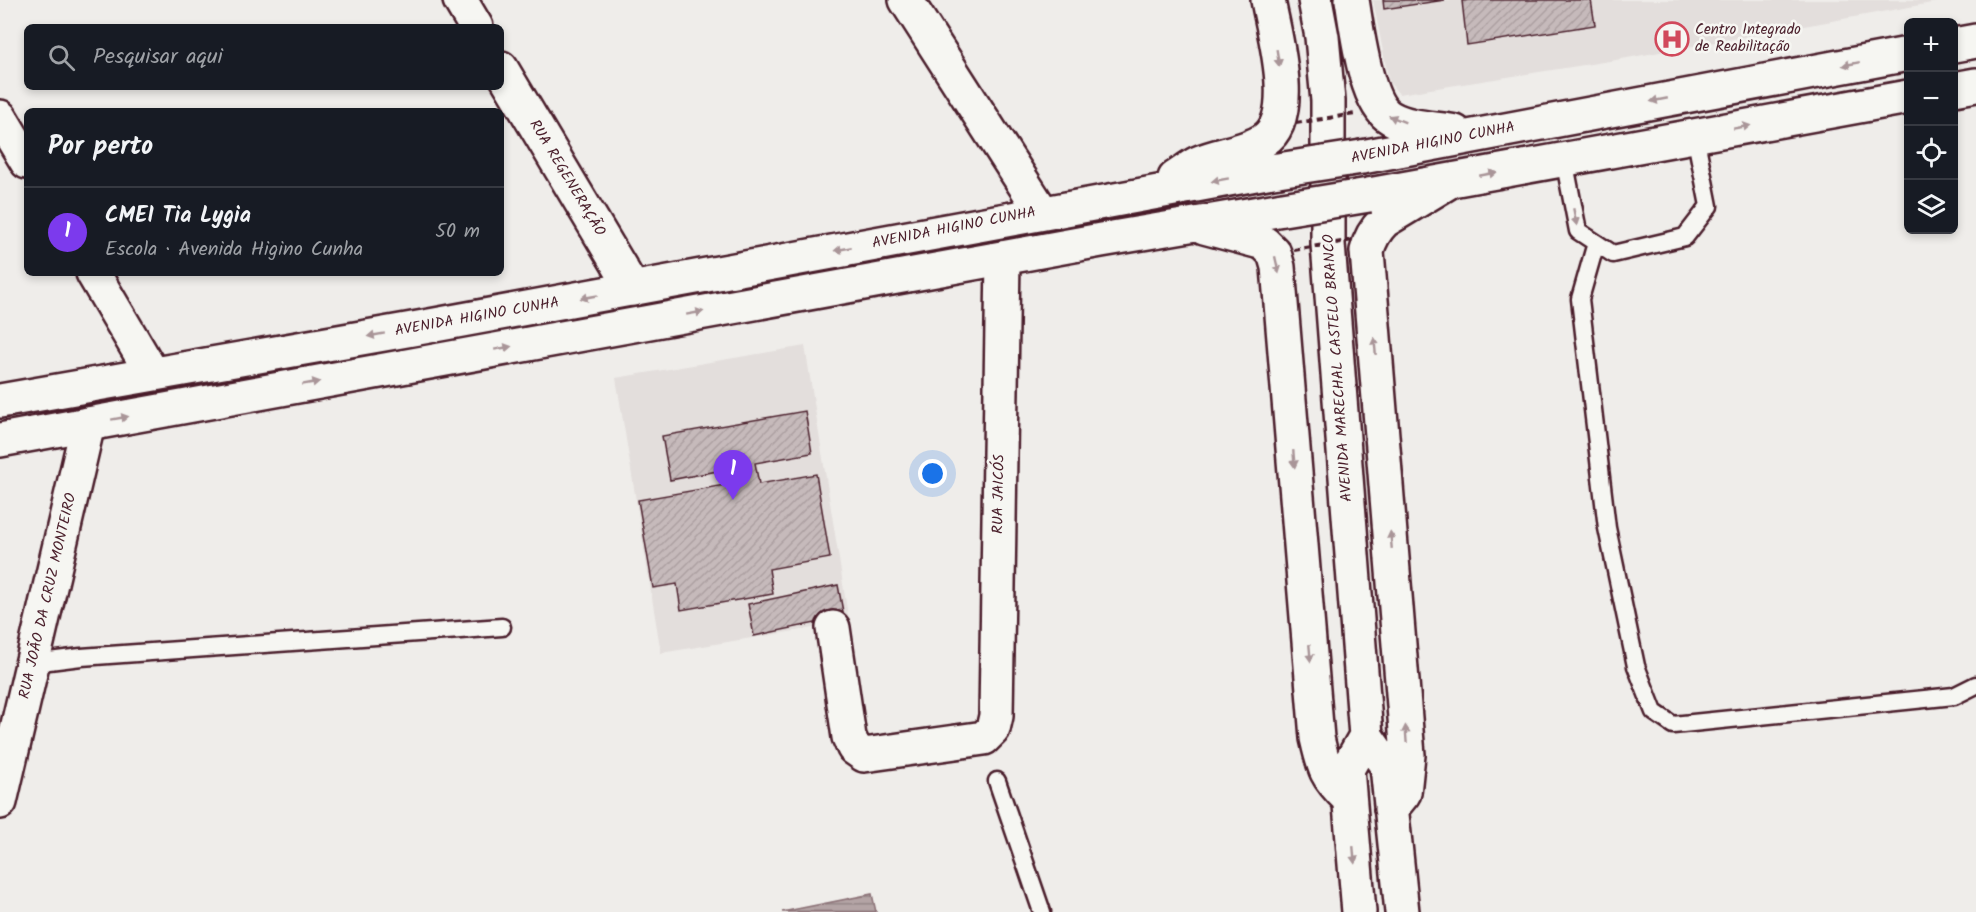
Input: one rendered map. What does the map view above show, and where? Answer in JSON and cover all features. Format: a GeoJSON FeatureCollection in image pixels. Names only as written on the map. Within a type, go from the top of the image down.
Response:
{"type":"FeatureCollection","features":[{"type":"Feature","properties":{"kind":"main road"},"geometry":{"type":"LineString","coordinates":[[460,0],[474,24]]}},
{"type":"Feature","properties":{"kind":"main road"},"geometry":{"type":"LineString","coordinates":[[906,0],[1042,212]]}},
{"type":"Feature","properties":{"kind":"main road"},"geometry":{"type":"LineString","coordinates":[[1155,191],[1197,163],[1263,141],[1275,128],[1283,102],[1279,62],[1268,0]]}},
{"type":"Feature","properties":{"kind":"main road","name":"AVENIDA MARECHAL CASTELO BRANCO"},"geometry":{"type":"LineString","coordinates":[[1315,0],[1322,37],[1328,101],[1328,244],[1366,736]]}},
{"type":"Feature","properties":{"kind":"main road"},"geometry":{"type":"LineString","coordinates":[[1352,0],[1369,84],[1378,108],[1384,114],[1402,123],[1474,135]]}},
{"type":"Feature","properties":{"kind":"main road"},"geometry":{"type":"LineString","coordinates":[[1958,44],[1976,41]]}},
{"type":"Feature","properties":{"kind":"main road","name":"AVENIDA HIGINO CUNHA"},"geometry":{"type":"LineString","coordinates":[[0,401],[633,289],[1155,191],[1362,157],[1904,55]]}},
{"type":"Feature","properties":{"kind":"main road","name":"RUA REGENERAÇÃO"},"geometry":{"type":"LineString","coordinates":[[504,73],[633,289]]}},
{"type":"Feature","properties":{"kind":"main road"},"geometry":{"type":"LineString","coordinates":[[1958,88],[1976,85]]}},
{"type":"Feature","properties":{"kind":"main road"},"geometry":{"type":"LineString","coordinates":[[0,440],[1904,98]]}},
{"type":"Feature","properties":{"kind":"main road"},"geometry":{"type":"LineString","coordinates":[[0,117],[24,157]]}},
{"type":"Feature","properties":{"kind":"main road"},"geometry":{"type":"LineString","coordinates":[[1391,809],[1404,793],[1408,754],[1367,251],[1376,229],[1384,221],[1450,181]]}},
{"type":"Feature","properties":{"kind":"main road"},"geometry":{"type":"LineString","coordinates":[[1192,224],[1264,243],[1274,253],[1278,267],[1317,738],[1328,775],[1349,799]]}},
{"type":"Feature","properties":{"kind":"main road","name":"RUA JAICÓS"},"geometry":{"type":"LineString","coordinates":[[833,628],[849,737],[854,748],[864,755],[984,738],[993,729],[996,704],[1003,258]]}},
{"type":"Feature","properties":{"kind":"main road"},"geometry":{"type":"LineString","coordinates":[[95,276],[152,374]]}},
{"type":"Feature","properties":{"kind":"main road","name":"RUA JOÃO DA CRUZ MONTEIRO"},"geometry":{"type":"LineString","coordinates":[[0,802],[88,424]]}},
{"type":"Feature","properties":{"kind":"main road"},"geometry":{"type":"LineString","coordinates":[[1359,912],[1347,769],[1366,736],[1387,766],[1402,912]]}},
{"type":"Feature","properties":{"kind":"lane"},"geometry":{"type":"LineString","coordinates":[[1563,159],[1578,231],[1612,254],[1685,237],[1709,206],[1695,135]]}},
{"type":"Feature","properties":{"kind":"lane"},"geometry":{"type":"LineString","coordinates":[[1596,243],[1580,299],[1604,505],[1636,666],[1654,712],[1673,725],[1954,696],[1976,685]]}},
{"type":"Feature","properties":{"kind":"lane"},"geometry":{"type":"LineString","coordinates":[[33,663],[92,656],[502,627]]}},
{"type":"Feature","properties":{"kind":"lane"},"geometry":{"type":"LineString","coordinates":[[997,781],[1042,912]]}},
{"type":"Feature","properties":{"kind":"path"},"geometry":{"type":"LineString","coordinates":[[1296,123],[1355,114]]}},
{"type":"Feature","properties":{"kind":"path"},"geometry":{"type":"LineString","coordinates":[[1294,250],[1353,240]]}},
{"type":"Feature","properties":{"kind":"shaded area"},"geometry":{"type":"Polygon","coordinates":[[[1373,0],[1948,0],[1616,60],[1399,94],[1389,82],[1373,0]]]}},
{"type":"Feature","properties":{"kind":"shaded area"},"geometry":{"type":"Polygon","coordinates":[[[805,346],[849,622],[661,653],[616,378],[805,346]]]}},
{"type":"Feature","properties":{"kind":"shaded area"},"geometry":{"type":"Polygon","coordinates":[[[872,894],[876,912],[782,912],[872,894]]]}},
{"type":"Feature","properties":{"kind":"building"},"geometry":{"type":"Polygon","coordinates":[[[1383,0],[1445,0],[1384,9],[1383,0]]]}},
{"type":"Feature","properties":{"kind":"building"},"geometry":{"type":"Polygon","coordinates":[[[1591,0],[1595,25],[1467,45],[1462,1],[1591,0]]]}},
{"type":"Feature","properties":{"kind":"building"},"geometry":{"type":"Polygon","coordinates":[[[805,411],[812,453],[755,463],[759,484],[816,474],[830,558],[769,569],[773,594],[681,610],[677,584],[653,588],[638,500],[725,485],[723,470],[670,480],[662,436],[805,411]]]}},
{"type":"Feature","properties":{"kind":"building"},"geometry":{"type":"Polygon","coordinates":[[[838,585],[844,617],[754,636],[748,604],[838,585]]]}},
{"type":"Feature","properties":{"kind":"place","name":"Centro Integrado de Reabilitação"},"geometry":{"type":"Point","coordinates":[1672,39]}},
{"type":"Feature","properties":{"kind":"place","name":"CMEI Tia Lygia"},"geometry":{"type":"Point","coordinates":[733,500]}}]}
